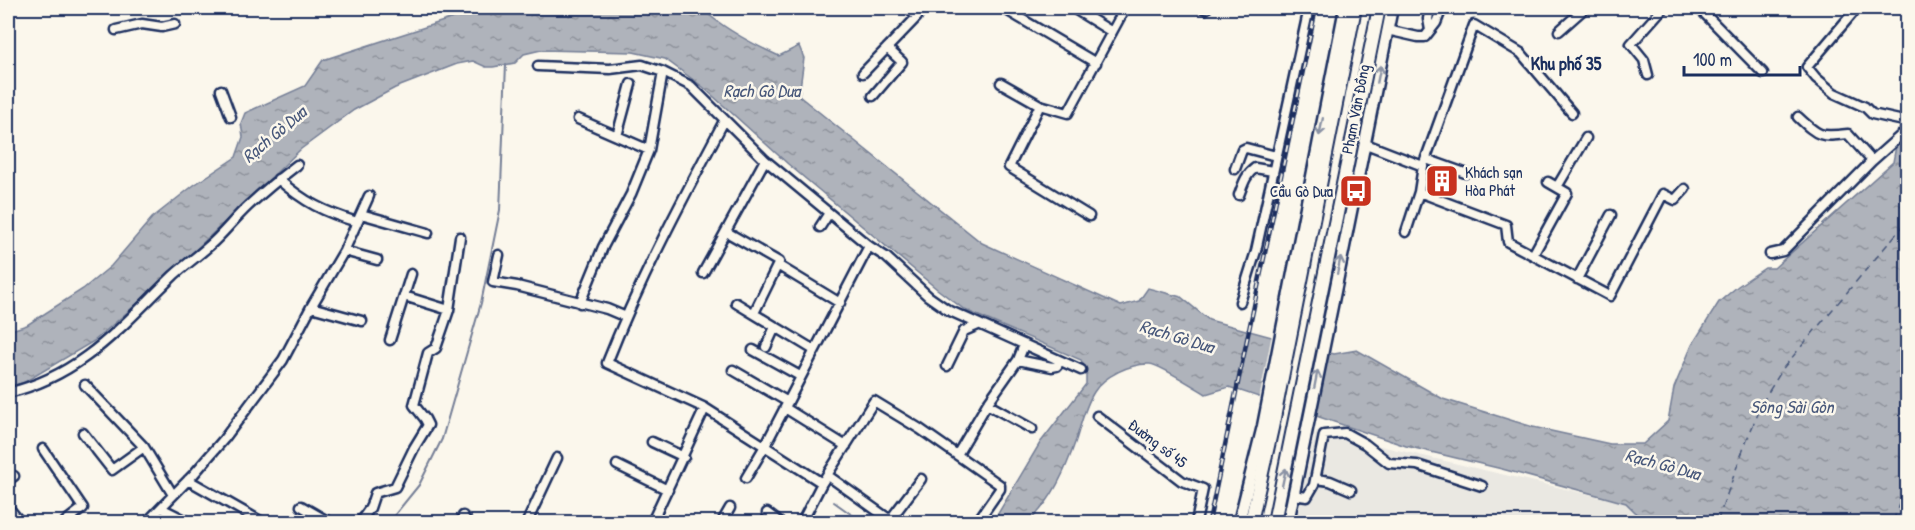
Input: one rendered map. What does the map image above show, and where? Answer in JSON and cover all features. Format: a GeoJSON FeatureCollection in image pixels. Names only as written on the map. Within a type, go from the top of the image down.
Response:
{"type":"FeatureCollection","features":[{"type":"Feature","properties":{"kind":"highway","name":"Phạm Văn Đồng"},"geometry":{"type":"LineString","coordinates":[[1289,315],[1355,8]]}},
{"type":"Feature","properties":{"kind":"highway","name":"Phạm Văn Đồng"},"geometry":{"type":"LineString","coordinates":[[1322,321],[1379,8]]}},
{"type":"Feature","properties":{"kind":"highway"},"geometry":{"type":"LineString","coordinates":[[1251,522],[1289,315]]}},
{"type":"Feature","properties":{"kind":"highway"},"geometry":{"type":"LineString","coordinates":[[1274,522],[1299,433],[1322,321]]}},
{"type":"Feature","properties":{"kind":"main road","name":"Phạm Văn Đồng"},"geometry":{"type":"LineString","coordinates":[[1289,315],[1345,8]]}},
{"type":"Feature","properties":{"kind":"main road","name":"Phạm Văn Đồng"},"geometry":{"type":"LineString","coordinates":[[1322,321],[1366,144],[1392,8]]}},
{"type":"Feature","properties":{"kind":"main road"},"geometry":{"type":"LineString","coordinates":[[1239,522],[1267,427]]}},
{"type":"Feature","properties":{"kind":"main road"},"geometry":{"type":"LineString","coordinates":[[1288,522],[1299,433]]}},
{"type":"Feature","properties":{"kind":"main road"},"geometry":{"type":"LineString","coordinates":[[1247,491],[1266,450]]}},
{"type":"Feature","properties":{"kind":"street"},"geometry":{"type":"LineString","coordinates":[[863,73],[916,17],[908,8]]}},
{"type":"Feature","properties":{"kind":"street"},"geometry":{"type":"LineString","coordinates":[[1003,8],[1096,63]]}},
{"type":"Feature","properties":{"kind":"street"},"geometry":{"type":"LineString","coordinates":[[1073,8],[1112,32]]}},
{"type":"Feature","properties":{"kind":"street"},"geometry":{"type":"LineString","coordinates":[[1001,83],[1040,105],[1068,113],[1125,8]]}},
{"type":"Feature","properties":{"kind":"street"},"geometry":{"type":"LineString","coordinates":[[1240,302],[1256,251],[1309,8]]}},
{"type":"Feature","properties":{"kind":"street"},"geometry":{"type":"LineString","coordinates":[[1430,8],[1428,19],[1430,30]]}},
{"type":"Feature","properties":{"kind":"street"},"geometry":{"type":"LineString","coordinates":[[1387,30],[1418,38],[1425,37],[1436,23],[1442,8]]}},
{"type":"Feature","properties":{"kind":"street"},"geometry":{"type":"LineString","coordinates":[[1559,31],[1585,8]]}},
{"type":"Feature","properties":{"kind":"street"},"geometry":{"type":"LineString","coordinates":[[1648,75],[1644,60],[1631,44],[1663,8]]}},
{"type":"Feature","properties":{"kind":"street"},"geometry":{"type":"LineString","coordinates":[[1699,8],[1763,73]]}},
{"type":"Feature","properties":{"kind":"street"},"geometry":{"type":"LineString","coordinates":[[1857,8],[1807,67],[1834,93],[1865,107],[1872,114],[1908,122]]}},
{"type":"Feature","properties":{"kind":"street"},"geometry":{"type":"LineString","coordinates":[[116,30],[142,24],[162,27],[175,24]]}},
{"type":"Feature","properties":{"kind":"street"},"geometry":{"type":"LineString","coordinates":[[1406,232],[1419,192],[1425,162],[1474,26],[1516,48],[1572,113]]}},
{"type":"Feature","properties":{"kind":"street"},"geometry":{"type":"LineString","coordinates":[[873,96],[902,63],[887,48]]}},
{"type":"Feature","properties":{"kind":"street"},"geometry":{"type":"LineString","coordinates":[[538,66],[610,69],[642,65],[663,72],[691,86],[765,160],[869,246],[886,257],[928,296],[948,310],[978,325],[1081,370]]}},
{"type":"Feature","properties":{"kind":"street"},"geometry":{"type":"LineString","coordinates":[[580,303],[649,150],[663,72]]}},
{"type":"Feature","properties":{"kind":"street"},"geometry":{"type":"LineString","coordinates":[[617,136],[631,84]]}},
{"type":"Feature","properties":{"kind":"street"},"geometry":{"type":"LineString","coordinates":[[221,90],[231,117]]}},
{"type":"Feature","properties":{"kind":"street"},"geometry":{"type":"LineString","coordinates":[[1040,105],[1009,167],[1089,216]]}},
{"type":"Feature","properties":{"kind":"street"},"geometry":{"type":"LineString","coordinates":[[1798,117],[1816,134],[1828,136],[1848,134],[1872,161]]}},
{"type":"Feature","properties":{"kind":"street"},"geometry":{"type":"LineString","coordinates":[[578,119],[649,150]]}},
{"type":"Feature","properties":{"kind":"street"},"geometry":{"type":"LineString","coordinates":[[724,121],[681,202],[626,316],[607,363],[705,408],[892,521],[921,479]]}},
{"type":"Feature","properties":{"kind":"street"},"geometry":{"type":"LineString","coordinates":[[1770,254],[1783,251],[1872,161],[1908,129]]}},
{"type":"Feature","properties":{"kind":"street"},"geometry":{"type":"LineString","coordinates":[[1557,187],[1586,138]]}},
{"type":"Feature","properties":{"kind":"street"},"geometry":{"type":"LineString","coordinates":[[1366,144],[1465,173]]}},
{"type":"Feature","properties":{"kind":"street"},"geometry":{"type":"LineString","coordinates":[[1235,169],[1242,150],[1246,148],[1276,156]]}},
{"type":"Feature","properties":{"kind":"street"},"geometry":{"type":"LineString","coordinates":[[703,273],[765,160]]}},
{"type":"Feature","properties":{"kind":"street"},"geometry":{"type":"LineString","coordinates":[[8,393],[75,366],[92,354],[132,318],[175,274],[210,245],[247,207],[297,165]]}},
{"type":"Feature","properties":{"kind":"street"},"geometry":{"type":"LineString","coordinates":[[1239,195],[1250,171],[1255,168],[1273,171]]}},
{"type":"Feature","properties":{"kind":"street"},"geometry":{"type":"LineString","coordinates":[[278,179],[326,213],[429,233]]}},
{"type":"Feature","properties":{"kind":"street"},"geometry":{"type":"LineString","coordinates":[[1533,255],[1567,193],[1548,182]]}},
{"type":"Feature","properties":{"kind":"street"},"geometry":{"type":"LineString","coordinates":[[1419,192],[1506,225],[1508,242],[1610,296],[1663,194],[1675,200],[1685,189]]}},
{"type":"Feature","properties":{"kind":"street"},"geometry":{"type":"LineString","coordinates":[[147,522],[224,439],[283,360],[344,251],[369,196]]}},
{"type":"Feature","properties":{"kind":"street"},"geometry":{"type":"LineString","coordinates":[[820,227],[829,213]]}},
{"type":"Feature","properties":{"kind":"street"},"geometry":{"type":"LineString","coordinates":[[1577,279],[1611,215]]}},
{"type":"Feature","properties":{"kind":"street"},"geometry":{"type":"LineString","coordinates":[[730,234],[778,260],[779,266],[754,313]]}},
{"type":"Feature","properties":{"kind":"street"},"geometry":{"type":"LineString","coordinates":[[360,522],[370,508],[375,493],[395,487],[428,425],[414,405],[428,353],[436,348],[449,310],[460,237]]}},
{"type":"Feature","properties":{"kind":"street"},"geometry":{"type":"LineString","coordinates":[[746,478],[787,405],[869,246]]}},
{"type":"Feature","properties":{"kind":"street"},"geometry":{"type":"LineString","coordinates":[[344,251],[377,260]]}},
{"type":"Feature","properties":{"kind":"street"},"geometry":{"type":"LineString","coordinates":[[499,255],[493,282],[626,316]]}},
{"type":"Feature","properties":{"kind":"street"},"geometry":{"type":"LineString","coordinates":[[779,266],[840,303]]}},
{"type":"Feature","properties":{"kind":"street"},"geometry":{"type":"LineString","coordinates":[[390,340],[411,274]]}},
{"type":"Feature","properties":{"kind":"street"},"geometry":{"type":"LineString","coordinates":[[404,296],[449,310]]}},
{"type":"Feature","properties":{"kind":"street"},"geometry":{"type":"LineString","coordinates":[[736,303],[814,350]]}},
{"type":"Feature","properties":{"kind":"street"},"geometry":{"type":"LineString","coordinates":[[311,307],[362,321]]}},
{"type":"Feature","properties":{"kind":"street"},"geometry":{"type":"LineString","coordinates":[[947,366],[964,331],[978,325]]}},
{"type":"Feature","properties":{"kind":"street"},"geometry":{"type":"LineString","coordinates":[[766,347],[775,327]]}},
{"type":"Feature","properties":{"kind":"street"},"geometry":{"type":"LineString","coordinates":[[957,455],[987,404],[1018,360],[1024,345]]}},
{"type":"Feature","properties":{"kind":"street"},"geometry":{"type":"LineString","coordinates":[[753,350],[801,376]]}},
{"type":"Feature","properties":{"kind":"street"},"geometry":{"type":"LineString","coordinates":[[1018,360],[1052,367],[1057,366],[1060,361]]}},
{"type":"Feature","properties":{"kind":"street"},"geometry":{"type":"LineString","coordinates":[[733,370],[846,446]]}},
{"type":"Feature","properties":{"kind":"street"},"geometry":{"type":"LineString","coordinates":[[85,385],[144,447],[172,495]]}},
{"type":"Feature","properties":{"kind":"street"},"geometry":{"type":"LineString","coordinates":[[802,522],[824,479],[874,401],[920,429],[1000,486],[977,522]]}},
{"type":"Feature","properties":{"kind":"street"},"geometry":{"type":"LineString","coordinates":[[987,404],[1032,429]]}},
{"type":"Feature","properties":{"kind":"street"},"geometry":{"type":"LineString","coordinates":[[652,522],[705,408]]}},
{"type":"Feature","properties":{"kind":"street","name":"Đường số 45"},"geometry":{"type":"LineString","coordinates":[[1097,416],[1182,481],[1203,489],[1196,522]]}},
{"type":"Feature","properties":{"kind":"street"},"geometry":{"type":"LineString","coordinates":[[83,433],[112,470],[144,447]]}},
{"type":"Feature","properties":{"kind":"street"},"geometry":{"type":"LineString","coordinates":[[1293,495],[1307,496],[1316,479],[1324,435],[1345,433],[1365,444],[1389,463],[1418,465],[1482,486]]}},
{"type":"Feature","properties":{"kind":"street"},"geometry":{"type":"LineString","coordinates":[[652,442],[684,457]]}},
{"type":"Feature","properties":{"kind":"street"},"geometry":{"type":"LineString","coordinates":[[43,449],[83,508],[65,522]]}},
{"type":"Feature","properties":{"kind":"street"},"geometry":{"type":"LineString","coordinates":[[527,522],[557,458]]}},
{"type":"Feature","properties":{"kind":"street"},"geometry":{"type":"LineString","coordinates":[[617,465],[668,490]]}},
{"type":"Feature","properties":{"kind":"street"},"geometry":{"type":"LineString","coordinates":[[1316,479],[1330,481],[1351,490]]}},
{"type":"Feature","properties":{"kind":"street"},"geometry":{"type":"LineString","coordinates":[[188,480],[262,522]]}},
{"type":"Feature","properties":{"kind":"street"},"geometry":{"type":"LineString","coordinates":[[301,506],[329,522]]}},
{"type":"Feature","properties":{"kind":"street"},"geometry":{"type":"LineString","coordinates":[[8,507],[20,522]]}},
{"type":"Feature","properties":{"kind":"street"},"geometry":{"type":"LineString","coordinates":[[161,508],[189,522]]}},
{"type":"Feature","properties":{"kind":"street"},"geometry":{"type":"LineString","coordinates":[[722,522],[730,508]]}},
{"type":"Feature","properties":{"kind":"street"},"geometry":{"type":"LineString","coordinates":[[767,513],[779,522]]}},
{"type":"Feature","properties":{"kind":"shaded area"},"geometry":{"type":"Polygon","coordinates":[[[1316,431],[1626,503],[1642,522],[1295,522],[1316,431]]]}},
{"type":"Feature","properties":{"kind":"water","name":"Rạch Gò Dưa"},"geometry":{"type":"Polygon","coordinates":[[[484,8],[701,8],[738,35],[779,56],[799,46],[804,58],[799,96],[982,243],[1121,306],[1139,301],[1148,288],[1181,297],[1209,320],[1334,354],[1357,350],[1443,399],[1533,427],[1610,444],[1643,444],[1668,421],[1674,388],[1692,345],[1719,302],[1765,268],[1774,268],[1893,162],[1896,146],[1907,135],[1907,522],[1642,522],[1643,520],[1626,503],[1502,469],[1406,446],[1229,387],[1206,394],[1169,372],[1154,365],[1143,364],[1127,368],[1098,386],[1086,409],[1063,473],[1037,514],[1028,522],[993,522],[1040,443],[1086,384],[1086,370],[1081,360],[965,310],[788,164],[703,87],[665,59],[633,52],[541,50],[524,54],[515,63],[493,67],[486,67],[473,61],[457,64],[395,88],[354,110],[301,149],[161,283],[94,341],[23,383],[8,386],[8,331],[27,325],[83,289],[111,266],[152,218],[194,185],[236,157],[243,137],[241,123],[245,113],[305,86],[323,60],[484,8]]]}},
{"type":"Feature","properties":{"kind":"pier"},"geometry":{"type":"Polygon","coordinates":[[[1272,334],[1326,349],[1313,417],[1259,400],[1272,334]]]}},
{"type":"Feature","properties":{"kind":"waterway"},"geometry":{"type":"LineString","coordinates":[[389,522],[419,485],[442,439],[481,303],[500,210],[506,64]]}},
{"type":"Feature","properties":{"kind":"waterway"},"geometry":{"type":"LineString","coordinates":[[834,502],[862,522]]}},
{"type":"Feature","properties":{"kind":"ferry route"},"geometry":{"type":"LineString","coordinates":[[1717,522],[1747,439],[1766,396],[1784,367],[1908,220]]}},
{"type":"Feature","properties":{"kind":"ferry route"},"geometry":{"type":"LineString","coordinates":[[1893,522],[1908,477]]}},
{"type":"Feature","properties":{"kind":"railway"},"geometry":{"type":"LineString","coordinates":[[1209,522],[1316,8]]}},
{"type":"Feature","properties":{"kind":"place","name":"Khách sạn Hòa Phát"},"geometry":{"type":"Point","coordinates":[1442,181]}},
{"type":"Feature","properties":{"kind":"place","name":"Cầu Gò Dưa"},"geometry":{"type":"Point","coordinates":[1356,191]}},
{"type":"Feature","properties":{"kind":"district","name":"Khu phố 35"},"geometry":{"type":"Point","coordinates":[1566,63]}},
{"type":"Feature","properties":{"kind":"water label","name":"Sông Sài Gòn"},"geometry":{"type":"Point","coordinates":[1792,406]}}]}
